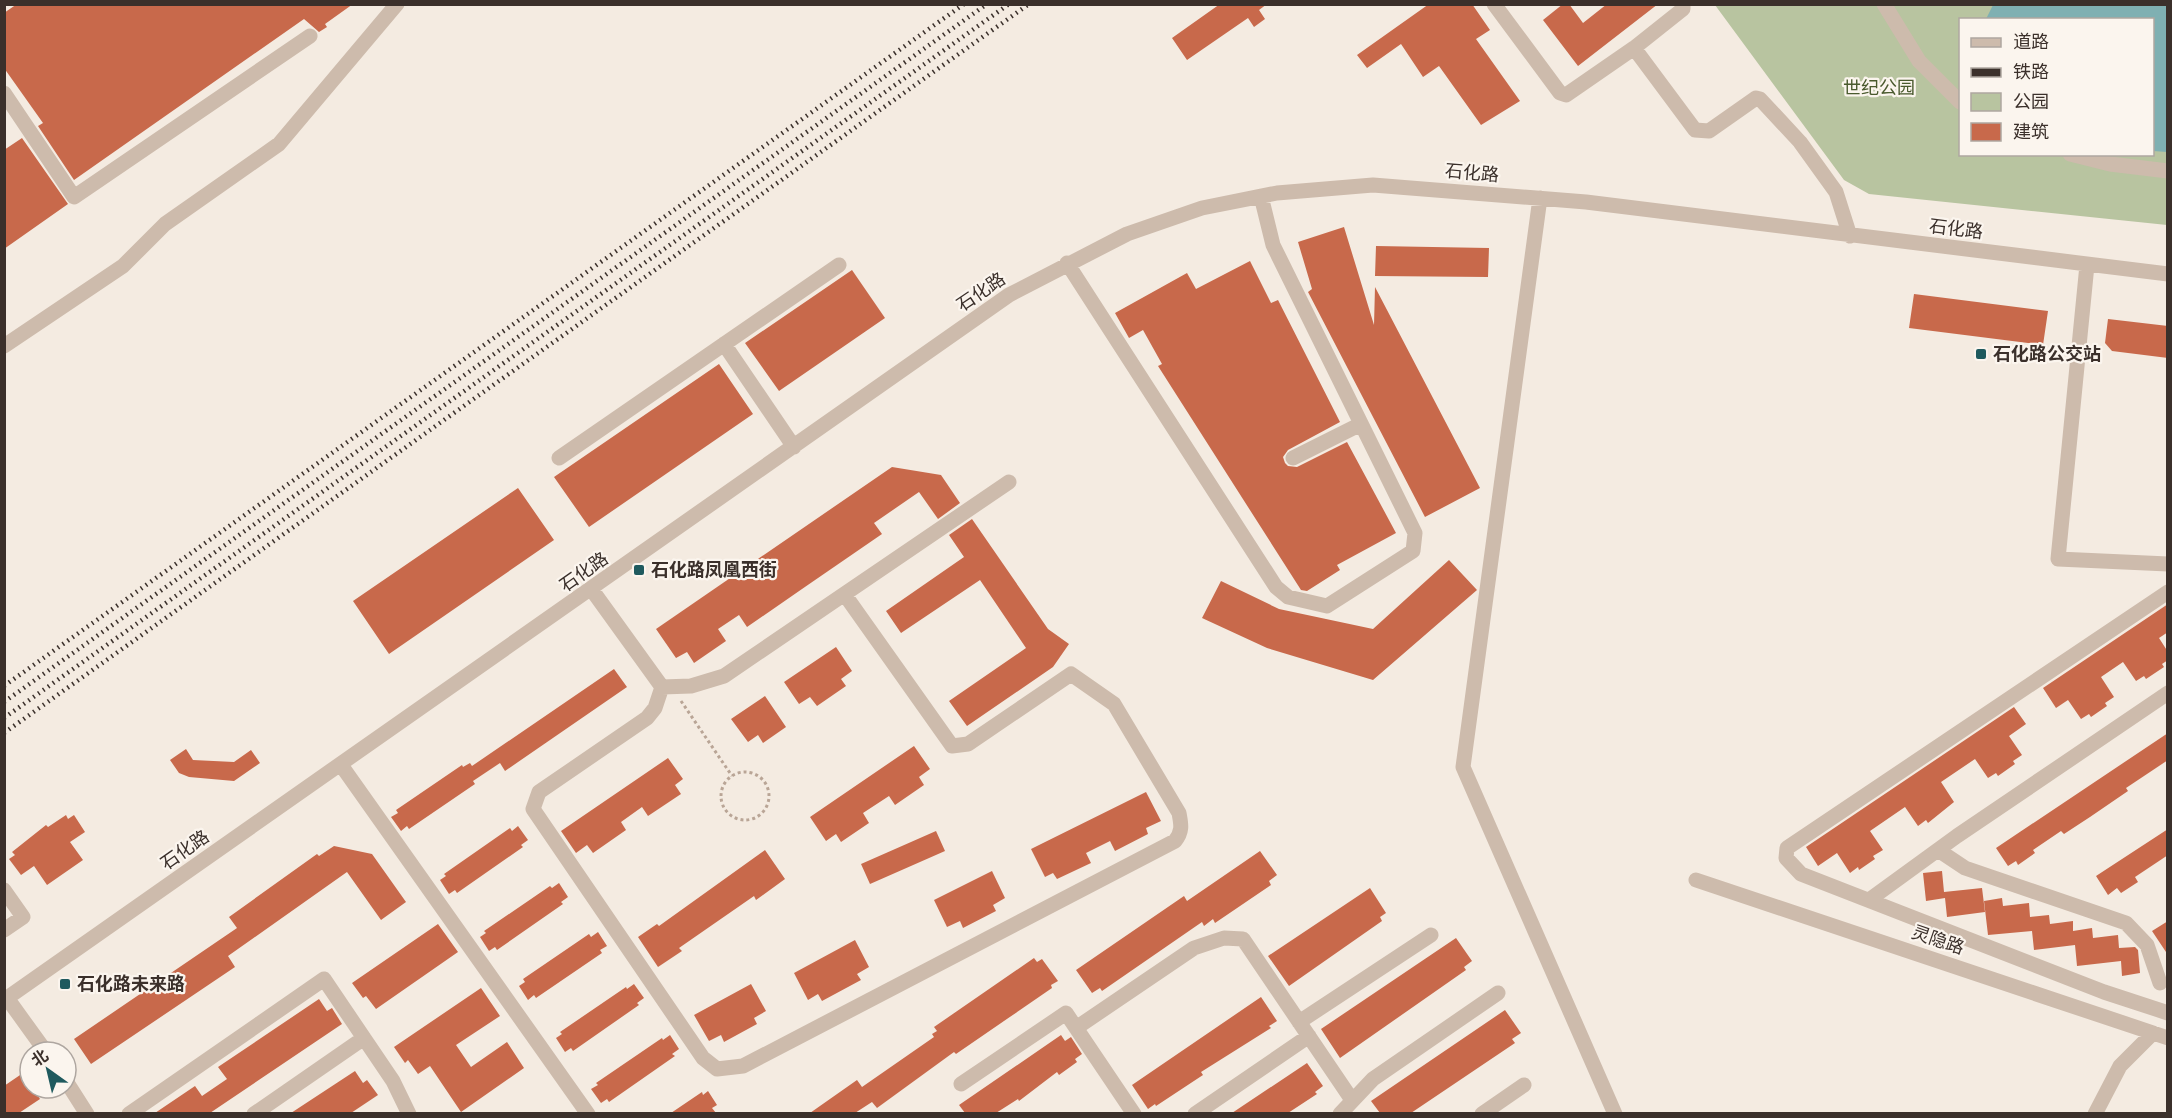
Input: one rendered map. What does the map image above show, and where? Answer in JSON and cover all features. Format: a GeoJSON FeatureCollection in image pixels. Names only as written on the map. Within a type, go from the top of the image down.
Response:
{"type":"FeatureCollection","features":[{"type":"Feature","properties":{"kind":"street"},"geometry":{"type":"LineString","coordinates":[[4,346],[123,266],[165,224],[279,144],[397,4]]}},
{"type":"Feature","properties":{"kind":"street"},"geometry":{"type":"LineString","coordinates":[[1494,4],[1560,93],[1566,95],[1634,48],[1683,9],[1683,4]]}},
{"type":"Feature","properties":{"kind":"street"},"geometry":{"type":"LineString","coordinates":[[1884,4],[1919,61],[1959,101]]}},
{"type":"Feature","properties":{"kind":"street"},"geometry":{"type":"LineString","coordinates":[[4,93],[74,197],[310,36]]}},
{"type":"Feature","properties":{"kind":"street"},"geometry":{"type":"LineString","coordinates":[[1634,48],[1695,130],[1709,130],[1756,98],[1760,99],[1800,142],[1836,192],[1850,236]]}},
{"type":"Feature","properties":{"kind":"street"},"geometry":{"type":"LineString","coordinates":[[2078,156],[2110,164],[2168,171]]}},
{"type":"Feature","properties":{"kind":"street","name":"石化路"},"geometry":{"type":"LineString","coordinates":[[6,999],[592,590],[1009,294],[1127,234],[1202,208],[1261,196],[1373,185],[1540,198],[2168,274]]}},
{"type":"Feature","properties":{"kind":"street"},"geometry":{"type":"LineString","coordinates":[[1067,263],[1276,587],[1288,597],[1327,606],[1413,551],[1415,533],[1273,245],[1261,196]]}},
{"type":"Feature","properties":{"kind":"street"},"geometry":{"type":"LineString","coordinates":[[1540,198],[1463,767],[1616,1113]]}},
{"type":"Feature","properties":{"kind":"street"},"geometry":{"type":"LineString","coordinates":[[559,458],[839,265]]}},
{"type":"Feature","properties":{"kind":"street"},"geometry":{"type":"LineString","coordinates":[[2087,265],[2058,559],[2168,564]]}},
{"type":"Feature","properties":{"kind":"street"},"geometry":{"type":"LineString","coordinates":[[724,344],[794,447]]}},
{"type":"Feature","properties":{"kind":"street"},"geometry":{"type":"LineString","coordinates":[[1293,458],[1361,424]]}},
{"type":"Feature","properties":{"kind":"street"},"geometry":{"type":"LineString","coordinates":[[666,687],[691,686],[724,676],[1009,482]]}},
{"type":"Feature","properties":{"kind":"street"},"geometry":{"type":"LineString","coordinates":[[592,590],[666,687]]}},
{"type":"Feature","properties":{"kind":"street"},"geometry":{"type":"LineString","coordinates":[[2168,592],[1787,848],[1786,858],[1790,865],[1801,874],[2104,992],[2168,1013]]}},
{"type":"Feature","properties":{"kind":"street"},"geometry":{"type":"LineString","coordinates":[[666,687],[656,708],[646,718],[538,792],[533,809],[703,1058],[717,1069],[743,1066],[1175,841],[1180,835],[1179,813],[1114,704],[1079,678],[1071,674],[968,744],[952,746],[845,595]]}},
{"type":"Feature","properties":{"kind":"street"},"geometry":{"type":"LineString","coordinates":[[1869,900],[1938,850],[2168,693]]}},
{"type":"Feature","properties":{"kind":"street"},"geometry":{"type":"LineString","coordinates":[[341,765],[588,1113]]}},
{"type":"Feature","properties":{"kind":"street"},"geometry":{"type":"LineString","coordinates":[[1938,850],[1965,868],[2126,923],[2147,945],[2164,980],[2150,992],[2143,1004]]}},
{"type":"Feature","properties":{"kind":"street","name":"灵隐路"},"geometry":{"type":"LineString","coordinates":[[1696,880],[2160,1035]]}},
{"type":"Feature","properties":{"kind":"street"},"geometry":{"type":"LineString","coordinates":[[4,890],[23,917],[4,930]]}},
{"type":"Feature","properties":{"kind":"street"},"geometry":{"type":"LineString","coordinates":[[1299,1022],[1431,935]]}},
{"type":"Feature","properties":{"kind":"street"},"geometry":{"type":"LineString","coordinates":[[1076,1028],[1194,948],[1224,938],[1243,939],[1352,1100]]}},
{"type":"Feature","properties":{"kind":"street"},"geometry":{"type":"LineString","coordinates":[[129,1113],[324,980],[393,1080],[405,1112]]}},
{"type":"Feature","properties":{"kind":"street"},"geometry":{"type":"LineString","coordinates":[[1340,1113],[1373,1079],[1498,993]]}},
{"type":"Feature","properties":{"kind":"street"},"geometry":{"type":"LineString","coordinates":[[6,999],[37,1040]]}},
{"type":"Feature","properties":{"kind":"street"},"geometry":{"type":"LineString","coordinates":[[961,1084],[1066,1013],[1134,1113]]}},
{"type":"Feature","properties":{"kind":"street"},"geometry":{"type":"LineString","coordinates":[[2095,1113],[2120,1066],[2160,1035]]}},
{"type":"Feature","properties":{"kind":"street"},"geometry":{"type":"LineString","coordinates":[[1195,1113],[1309,1036]]}},
{"type":"Feature","properties":{"kind":"street"},"geometry":{"type":"LineString","coordinates":[[254,1113],[364,1038]]}},
{"type":"Feature","properties":{"kind":"street"},"geometry":{"type":"LineString","coordinates":[[1482,1113],[1524,1085]]}},
{"type":"Feature","properties":{"kind":"street"},"geometry":{"type":"LineString","coordinates":[[78,1099],[87,1113]]}},
{"type":"Feature","properties":{"kind":"path"},"geometry":{"type":"LineString","coordinates":[[666,687],[732,776]]}},
{"type":"Feature","properties":{"kind":"path"},"geometry":{"type":"LineString","coordinates":[[752,773],[765,782],[770,796],[764,811],[758,816],[751,819],[735,818],[724,807],[721,793],[732,776],[752,773]]}},
{"type":"Feature","properties":{"kind":"green space","name":"世纪公园"},"geometry":{"type":"Polygon","coordinates":[[[1715,5],[2167,5],[2167,225],[1869,194],[1844,180],[1715,5]]]}},
{"type":"Feature","properties":{"kind":"water"},"geometry":{"type":"Polygon","coordinates":[[[1993,5],[2167,5],[2167,152],[2154,151],[2154,18],[1986,18],[1993,5]]]}},
{"type":"Feature","properties":{"kind":"building"},"geometry":{"type":"Polygon","coordinates":[[[17,4],[353,4],[325,24],[327,27],[319,32],[304,19],[74,180],[38,126],[43,123],[4,68],[4,13],[17,4]]]}},
{"type":"Feature","properties":{"kind":"building"},"geometry":{"type":"Polygon","coordinates":[[[1220,4],[1267,4],[1259,10],[1265,19],[1254,27],[1248,18],[1187,60],[1172,38],[1220,4]]]}},
{"type":"Feature","properties":{"kind":"building"},"geometry":{"type":"Polygon","coordinates":[[[1429,4],[1472,4],[1490,30],[1476,39],[1520,101],[1481,125],[1439,66],[1423,77],[1401,44],[1367,68],[1357,55],[1429,4]]]}},
{"type":"Feature","properties":{"kind":"building"},"geometry":{"type":"Polygon","coordinates":[[[1563,4],[1569,4],[1583,23],[1607,4],[1658,4],[1578,66],[1543,20],[1563,4]]]}},
{"type":"Feature","properties":{"kind":"building"},"geometry":{"type":"Polygon","coordinates":[[[22,138],[68,204],[4,249],[4,150],[22,138]]]}},
{"type":"Feature","properties":{"kind":"building"},"geometry":{"type":"Polygon","coordinates":[[[1344,227],[1374,325],[1375,287],[1480,488],[1425,517],[1308,292],[1312,289],[1298,242],[1344,227]]]}},
{"type":"Feature","properties":{"kind":"building"},"geometry":{"type":"Polygon","coordinates":[[[1376,246],[1489,248],[1488,277],[1375,276],[1376,246]]]}},
{"type":"Feature","properties":{"kind":"building"},"geometry":{"type":"Polygon","coordinates":[[[1250,261],[1271,303],[1278,300],[1340,422],[1288,450],[1283,457],[1285,463],[1288,466],[1297,467],[1347,442],[1396,533],[1337,565],[1340,570],[1307,591],[1301,590],[1158,366],[1162,364],[1143,330],[1129,338],[1115,313],[1187,273],[1196,289],[1250,261]]]}},
{"type":"Feature","properties":{"kind":"building"},"geometry":{"type":"Polygon","coordinates":[[[852,270],[885,318],[779,391],[745,343],[852,270]]]}},
{"type":"Feature","properties":{"kind":"building"},"geometry":{"type":"Polygon","coordinates":[[[1914,294],[2048,311],[2043,345],[1909,328],[1914,294]]]}},
{"type":"Feature","properties":{"kind":"building"},"geometry":{"type":"Polygon","coordinates":[[[2108,319],[2168,326],[2168,358],[2112,351],[2105,343],[2108,319]]]}},
{"type":"Feature","properties":{"kind":"building"},"geometry":{"type":"Polygon","coordinates":[[[719,364],[753,414],[589,527],[554,477],[719,364]]]}},
{"type":"Feature","properties":{"kind":"building"},"geometry":{"type":"Polygon","coordinates":[[[892,467],[941,475],[960,503],[938,519],[919,492],[874,523],[882,534],[747,627],[739,615],[718,629],[726,641],[694,663],[687,652],[676,658],[656,629],[892,467]]]}},
{"type":"Feature","properties":{"kind":"building"},"geometry":{"type":"Polygon","coordinates":[[[518,488],[554,540],[389,654],[353,601],[518,488]]]}},
{"type":"Feature","properties":{"kind":"building"},"geometry":{"type":"Polygon","coordinates":[[[972,519],[1048,629],[1069,644],[1053,667],[967,726],[949,701],[1026,648],[980,580],[901,633],[886,611],[964,557],[949,535],[972,519]]]}},
{"type":"Feature","properties":{"kind":"building"},"geometry":{"type":"Polygon","coordinates":[[[1449,560],[1477,590],[1373,680],[1267,648],[1202,618],[1221,581],[1279,609],[1373,629],[1449,560]]]}},
{"type":"Feature","properties":{"kind":"building"},"geometry":{"type":"Polygon","coordinates":[[[2168,604],[2168,632],[2159,638],[2168,652],[2168,660],[2162,664],[2164,667],[2146,679],[2144,676],[2136,681],[2123,662],[2101,677],[2114,697],[2105,703],[2107,706],[2091,717],[2089,714],[2081,719],[2068,700],[2056,708],[2043,688],[2168,604]]]}},
{"type":"Feature","properties":{"kind":"building"},"geometry":{"type":"Polygon","coordinates":[[[836,647],[852,671],[841,679],[846,686],[817,706],[810,697],[799,704],[784,682],[836,647]]]}},
{"type":"Feature","properties":{"kind":"building"},"geometry":{"type":"Polygon","coordinates":[[[614,669],[627,687],[505,771],[500,763],[473,781],[475,784],[409,829],[407,826],[401,831],[391,817],[398,813],[396,810],[462,765],[463,767],[470,763],[472,766],[614,669]]]}},
{"type":"Feature","properties":{"kind":"building"},"geometry":{"type":"Polygon","coordinates":[[[765,696],[786,727],[763,743],[758,735],[748,742],[731,719],[765,696]]]}},
{"type":"Feature","properties":{"kind":"building"},"geometry":{"type":"Polygon","coordinates":[[[2014,707],[2026,724],[2009,736],[2022,755],[2013,761],[2015,764],[1998,776],[1996,773],[1988,778],[1975,759],[1941,782],[1954,802],[1928,823],[1926,820],[1918,826],[1905,807],[1870,831],[1883,850],[1859,870],[1858,867],[1850,873],[1837,853],[1818,866],[1806,847],[2014,707]]]}},
{"type":"Feature","properties":{"kind":"building"},"geometry":{"type":"Polygon","coordinates":[[[2168,733],[2168,760],[2126,788],[2128,791],[2090,817],[2064,834],[2061,831],[2033,850],[2035,853],[2018,865],[2016,861],[2008,866],[1996,848],[2168,733]]]}},
{"type":"Feature","properties":{"kind":"building"},"geometry":{"type":"Polygon","coordinates":[[[914,746],[930,769],[919,777],[924,785],[895,805],[889,796],[863,813],[869,823],[841,842],[836,834],[826,841],[810,817],[914,746]]]}},
{"type":"Feature","properties":{"kind":"building"},"geometry":{"type":"Polygon","coordinates":[[[186,749],[193,760],[234,762],[251,750],[260,763],[234,781],[189,777],[179,773],[170,760],[186,749]]]}},
{"type":"Feature","properties":{"kind":"building"},"geometry":{"type":"Polygon","coordinates":[[[668,758],[683,779],[675,785],[681,794],[648,816],[642,807],[621,822],[626,830],[593,853],[587,845],[576,853],[561,831],[668,758]]]}},
{"type":"Feature","properties":{"kind":"building"},"geometry":{"type":"Polygon","coordinates":[[[1146,792],[1161,821],[1146,828],[1148,834],[1115,851],[1110,841],[1086,853],[1091,863],[1057,879],[1053,873],[1045,877],[1031,849],[1146,792]]]}},
{"type":"Feature","properties":{"kind":"building"},"geometry":{"type":"Polygon","coordinates":[[[66,815],[68,819],[74,815],[85,832],[70,842],[83,860],[47,885],[34,866],[21,875],[9,859],[15,855],[12,852],[46,825],[48,827],[66,815]]]}},
{"type":"Feature","properties":{"kind":"building"},"geometry":{"type":"Polygon","coordinates":[[[518,826],[528,840],[521,845],[523,847],[457,893],[455,890],[449,894],[440,880],[446,876],[444,874],[510,828],[512,831],[518,826]]]}},
{"type":"Feature","properties":{"kind":"building"},"geometry":{"type":"Polygon","coordinates":[[[2168,829],[2168,855],[2135,877],[2138,882],[2121,893],[2117,888],[2108,895],[2096,876],[2168,829]]]}},
{"type":"Feature","properties":{"kind":"building"},"geometry":{"type":"Polygon","coordinates":[[[936,831],[945,851],[870,884],[861,864],[936,831]]]}},
{"type":"Feature","properties":{"kind":"building"},"geometry":{"type":"Polygon","coordinates":[[[334,846],[372,854],[406,902],[381,920],[347,872],[228,956],[235,967],[91,1064],[78,1045],[78,1040],[74,1039],[237,928],[229,917],[317,854],[319,856],[334,846]]]}},
{"type":"Feature","properties":{"kind":"building"},"geometry":{"type":"Polygon","coordinates":[[[765,850],[785,879],[756,900],[754,896],[679,948],[682,951],[658,967],[638,937],[657,924],[659,926],[765,850]]]}},
{"type":"Feature","properties":{"kind":"building"},"geometry":{"type":"Polygon","coordinates":[[[1260,851],[1277,875],[1269,881],[1271,885],[1215,923],[1213,919],[1204,926],[1202,922],[1102,991],[1100,988],[1092,993],[1076,970],[1184,896],[1187,901],[1260,851]]]}},
{"type":"Feature","properties":{"kind":"building"},"geometry":{"type":"Polygon","coordinates":[[[992,871],[1005,898],[993,905],[996,911],[963,928],[960,921],[947,927],[934,900],[992,871]]]}},
{"type":"Feature","properties":{"kind":"building"},"geometry":{"type":"Polygon","coordinates":[[[1942,871],[1944,892],[1982,888],[1985,912],[1947,917],[1945,898],[1926,901],[1923,873],[1942,871]]]}},
{"type":"Feature","properties":{"kind":"building"},"geometry":{"type":"Polygon","coordinates":[[[559,883],[568,897],[561,902],[563,904],[497,950],[495,947],[489,951],[480,937],[486,933],[484,931],[550,886],[552,888],[559,883]]]}},
{"type":"Feature","properties":{"kind":"building"},"geometry":{"type":"Polygon","coordinates":[[[1370,888],[1386,913],[1380,917],[1382,921],[1289,986],[1268,956],[1370,888]]]}},
{"type":"Feature","properties":{"kind":"building"},"geometry":{"type":"Polygon","coordinates":[[[2002,898],[2003,906],[2029,903],[2030,917],[2049,915],[2050,924],[2073,921],[2073,931],[2092,928],[2093,938],[2118,935],[2119,948],[2135,947],[2138,950],[2140,973],[2122,976],[2121,961],[2077,966],[2075,945],[2034,950],[2032,931],[1988,935],[1984,901],[2002,898]]]}},
{"type":"Feature","properties":{"kind":"building"},"geometry":{"type":"Polygon","coordinates":[[[2168,921],[2168,955],[2152,931],[2168,921]]]}},
{"type":"Feature","properties":{"kind":"building"},"geometry":{"type":"Polygon","coordinates":[[[438,924],[458,952],[376,1009],[366,996],[363,998],[352,983],[438,924]]]}},
{"type":"Feature","properties":{"kind":"building"},"geometry":{"type":"Polygon","coordinates":[[[598,932],[607,946],[600,950],[602,953],[536,998],[534,995],[528,1000],[519,986],[525,982],[523,979],[589,934],[591,937],[598,932]]]}},
{"type":"Feature","properties":{"kind":"building"},"geometry":{"type":"Polygon","coordinates":[[[1456,938],[1472,961],[1464,967],[1466,970],[1340,1058],[1321,1029],[1456,938]]]}},
{"type":"Feature","properties":{"kind":"building"},"geometry":{"type":"Polygon","coordinates":[[[855,940],[869,967],[857,974],[861,980],[822,1001],[818,994],[808,1000],[794,973],[855,940]]]}},
{"type":"Feature","properties":{"kind":"building"},"geometry":{"type":"Polygon","coordinates":[[[1034,958],[1037,962],[1042,959],[1058,981],[1051,985],[1052,988],[956,1054],[954,1052],[877,1108],[872,1102],[855,1113],[810,1113],[857,1080],[862,1087],[934,1037],[932,1034],[937,1031],[934,1027],[1034,958]]]}},
{"type":"Feature","properties":{"kind":"building"},"geometry":{"type":"Polygon","coordinates":[[[634,984],[644,998],[637,1003],[639,1005],[573,1051],[571,1048],[565,1052],[556,1038],[562,1034],[560,1032],[626,987],[627,989],[634,984]]]}},
{"type":"Feature","properties":{"kind":"building"},"geometry":{"type":"Polygon","coordinates":[[[751,984],[766,1011],[754,1018],[757,1024],[724,1042],[721,1035],[709,1041],[694,1015],[751,984]]]}},
{"type":"Feature","properties":{"kind":"building"},"geometry":{"type":"Polygon","coordinates":[[[481,988],[500,1016],[456,1045],[471,1067],[507,1042],[524,1068],[461,1112],[430,1066],[418,1074],[408,1060],[405,1063],[394,1047],[481,988]]]}},
{"type":"Feature","properties":{"kind":"building"},"geometry":{"type":"Polygon","coordinates":[[[1261,997],[1277,1021],[1269,1026],[1271,1028],[1201,1072],[1203,1075],[1156,1106],[1155,1104],[1148,1109],[1132,1085],[1261,997]]]}},
{"type":"Feature","properties":{"kind":"building"},"geometry":{"type":"Polygon","coordinates":[[[319,999],[327,1011],[332,1008],[342,1024],[210,1113],[155,1113],[195,1086],[202,1096],[227,1079],[218,1067],[319,999]]]}},
{"type":"Feature","properties":{"kind":"building"},"geometry":{"type":"Polygon","coordinates":[[[1505,1010],[1521,1033],[1512,1039],[1515,1043],[1411,1113],[1380,1113],[1371,1101],[1505,1010]]]}},
{"type":"Feature","properties":{"kind":"building"},"geometry":{"type":"Polygon","coordinates":[[[670,1035],[679,1049],[672,1054],[675,1056],[609,1102],[607,1099],[601,1103],[591,1089],[598,1085],[596,1083],[662,1038],[663,1040],[670,1035]]]}},
{"type":"Feature","properties":{"kind":"building"},"geometry":{"type":"Polygon","coordinates":[[[1061,1035],[1065,1041],[1071,1037],[1082,1054],[1075,1059],[1077,1062],[1059,1075],[1057,1072],[1019,1101],[1018,1099],[996,1113],[965,1113],[959,1105],[1061,1035]]]}},
{"type":"Feature","properties":{"kind":"building"},"geometry":{"type":"Polygon","coordinates":[[[1307,1063],[1323,1086],[1315,1092],[1317,1094],[1288,1113],[1232,1113],[1307,1063]]]}},
{"type":"Feature","properties":{"kind":"building"},"geometry":{"type":"Polygon","coordinates":[[[355,1071],[363,1083],[367,1080],[378,1095],[351,1113],[291,1113],[355,1071]]]}},
{"type":"Feature","properties":{"kind":"building"},"geometry":{"type":"Polygon","coordinates":[[[18,1076],[18,1100],[38,1100],[19,1113],[4,1113],[4,1086],[18,1076]]]}},
{"type":"Feature","properties":{"kind":"building"},"geometry":{"type":"Polygon","coordinates":[[[708,1091],[717,1105],[712,1108],[716,1113],[671,1113],[702,1092],[703,1095],[708,1091]]]}},
{"type":"Feature","properties":{"kind":"railway"},"geometry":{"type":"LineString","coordinates":[[4,686],[964,4]]}},
{"type":"Feature","properties":{"kind":"railway"},"geometry":{"type":"LineString","coordinates":[[4,702],[987,4]]}},
{"type":"Feature","properties":{"kind":"railway"},"geometry":{"type":"LineString","coordinates":[[4,718],[1009,4]]}},
{"type":"Feature","properties":{"kind":"railway"},"geometry":{"type":"LineString","coordinates":[[4,733],[1029,4]]}},
{"type":"Feature","properties":{"kind":"place","name":"石化路公交站"},"geometry":{"type":"Point","coordinates":[1981,354]}},
{"type":"Feature","properties":{"kind":"place","name":"石化路凤凰西街"},"geometry":{"type":"Point","coordinates":[639,570]}},
{"type":"Feature","properties":{"kind":"place","name":"石化路未来路"},"geometry":{"type":"Point","coordinates":[65,984]}}]}
